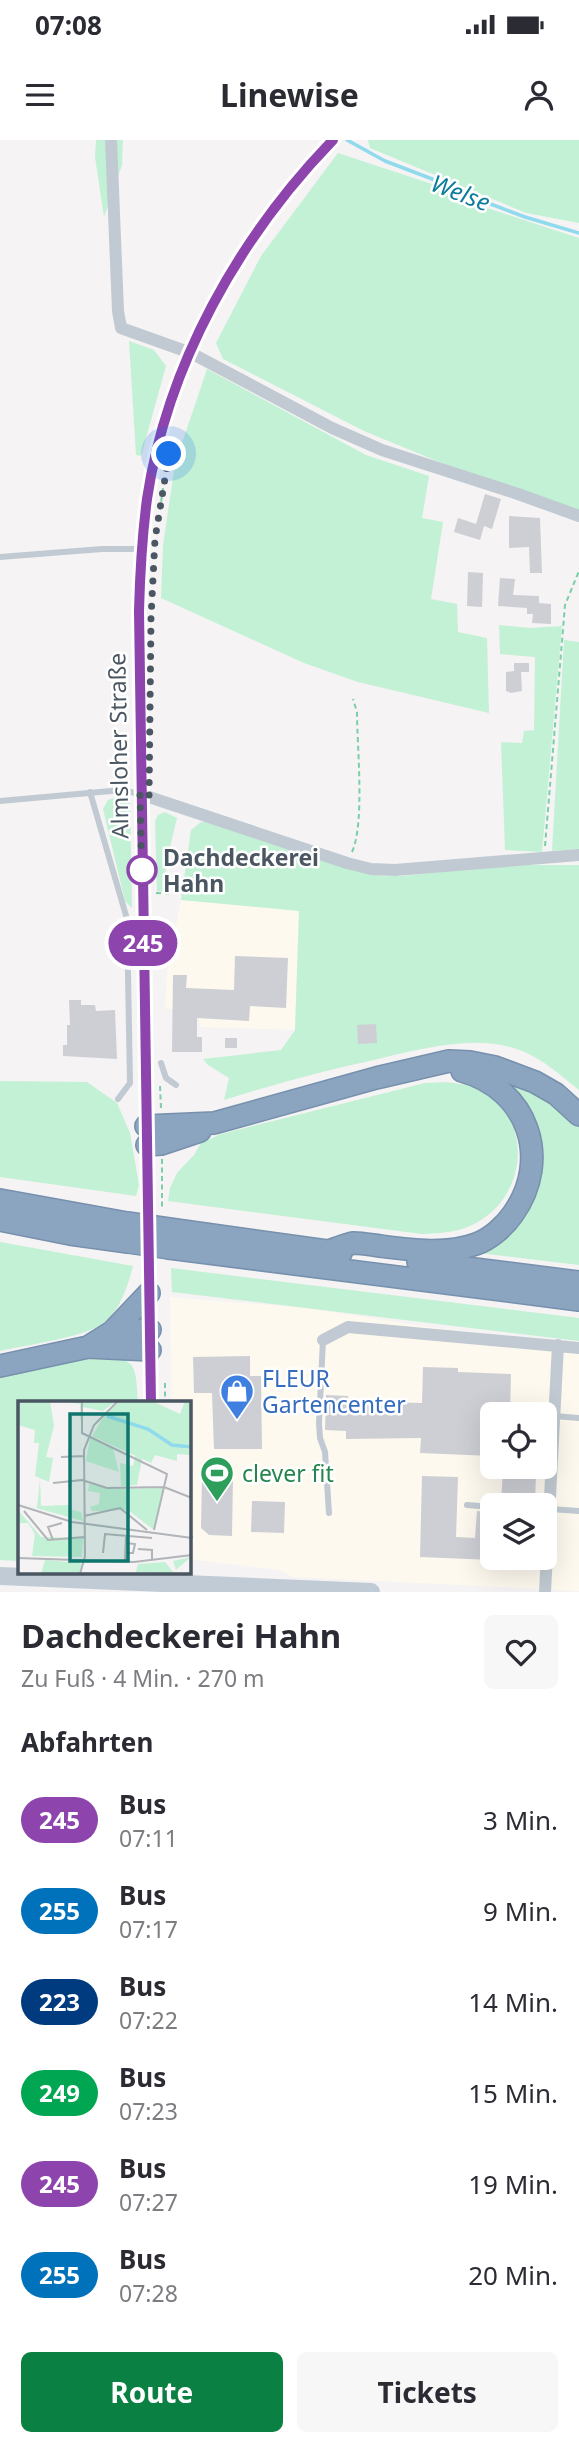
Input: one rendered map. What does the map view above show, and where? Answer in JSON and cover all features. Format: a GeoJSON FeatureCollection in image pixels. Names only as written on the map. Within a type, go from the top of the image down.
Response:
{"type":"FeatureCollection","features":[{"type":"Feature","properties":{"kind":"highway"},"geometry":{"type":"LineString","coordinates":[[147,1135],[214,1123],[449,1061],[470,1062],[513,1073],[535,1082],[556,1094],[579,1115]]}},
{"type":"Feature","properties":{"kind":"highway"},"geometry":{"type":"LineString","coordinates":[[328,1251],[353,1243],[442,1251],[476,1244],[508,1222],[522,1202],[531,1179],[532,1152],[527,1128],[519,1111],[506,1095],[487,1080],[474,1074],[422,1066]]}},
{"type":"Feature","properties":{"kind":"highway"},"geometry":{"type":"LineString","coordinates":[[0,1200],[127,1232],[579,1300]]}},
{"type":"Feature","properties":{"kind":"highway"},"geometry":{"type":"LineString","coordinates":[[0,1220],[71,1234],[127,1232]]}},
{"type":"Feature","properties":{"kind":"highway"},"geometry":{"type":"LineString","coordinates":[[169,1238],[328,1251],[579,1282]]}},
{"type":"Feature","properties":{"kind":"highway"},"geometry":{"type":"LineString","coordinates":[[88,1347],[112,1332],[149,1293]]}},
{"type":"Feature","properties":{"kind":"highway"},"geometry":{"type":"LineString","coordinates":[[112,1332],[150,1340]]}},
{"type":"Feature","properties":{"kind":"highway"},"geometry":{"type":"LineString","coordinates":[[0,1366],[88,1347],[150,1340]]}},
{"type":"Feature","properties":{"kind":"main road"},"geometry":{"type":"LineString","coordinates":[[191,1572],[220,1585]]}},
{"type":"Feature","properties":{"kind":"main road"},"geometry":{"type":"LineString","coordinates":[[0,1576],[371,1592]]}},
{"type":"Feature","properties":{"kind":"main road"},"geometry":{"type":"LineString","coordinates":[[77,1579],[100,1587],[106,1592]]}},
{"type":"Feature","properties":{"kind":"street"},"geometry":{"type":"LineString","coordinates":[[111,140],[121,328],[191,353],[332,428],[382,450],[579,516]]}},
{"type":"Feature","properties":{"kind":"street","name":"Almsloher Straße"},"geometry":{"type":"LineString","coordinates":[[151,1401],[140,794],[141,550],[148,497],[159,444],[191,353],[214,305],[246,248],[292,185],[330,144]]}},
{"type":"Feature","properties":{"kind":"street"},"geometry":{"type":"LineString","coordinates":[[140,794],[371,869],[395,870],[579,855]]}},
{"type":"Feature","properties":{"kind":"street"},"geometry":{"type":"LineString","coordinates":[[323,1340],[348,1327],[579,1348]]}},
{"type":"Feature","properties":{"kind":"street"},"geometry":{"type":"LineString","coordinates":[[555,1402],[558,1345]]}},
{"type":"Feature","properties":{"kind":"street"},"geometry":{"type":"LineString","coordinates":[[545,1592],[546,1570]]}},
{"type":"Feature","properties":{"kind":"lane"},"geometry":{"type":"LineString","coordinates":[[0,557],[141,550]]}},
{"type":"Feature","properties":{"kind":"lane"},"geometry":{"type":"LineString","coordinates":[[0,801],[122,790],[140,794]]}},
{"type":"Feature","properties":{"kind":"lane"},"geometry":{"type":"LineString","coordinates":[[90,792],[127,919],[130,1083],[118,1099]]}},
{"type":"Feature","properties":{"kind":"lane"},"geometry":{"type":"LineString","coordinates":[[161,1063],[166,1078],[176,1085]]}},
{"type":"Feature","properties":{"kind":"lane"},"geometry":{"type":"LineString","coordinates":[[323,1340],[319,1423],[325,1452],[329,1513]]}},
{"type":"Feature","properties":{"kind":"lane"},"geometry":{"type":"LineString","coordinates":[[557,1416],[579,1418]]}},
{"type":"Feature","properties":{"kind":"lane"},"geometry":{"type":"LineString","coordinates":[[467,1506],[480,1507]]}},
{"type":"Feature","properties":{"kind":"lane"},"geometry":{"type":"LineString","coordinates":[[557,1511],[579,1511]]}},
{"type":"Feature","properties":{"kind":"path"},"geometry":{"type":"LineString","coordinates":[[159,515],[165,479]]}},
{"type":"Feature","properties":{"kind":"path"},"geometry":{"type":"LineString","coordinates":[[544,858],[565,605],[579,571]]}},
{"type":"Feature","properties":{"kind":"path"},"geometry":{"type":"LineString","coordinates":[[347,863],[358,839],[356,712],[353,699]]}},
{"type":"Feature","properties":{"kind":"path"},"geometry":{"type":"LineString","coordinates":[[156,893],[173,894]]}},
{"type":"Feature","properties":{"kind":"path"},"geometry":{"type":"LineString","coordinates":[[191,1538],[195,1535]]}},
{"type":"Feature","properties":{"kind":"shaded area"},"geometry":{"type":"Polygon","coordinates":[[[181,900],[299,910],[295,1030],[200,1027],[198,1009],[165,1009],[167,973],[181,900]]]}},
{"type":"Feature","properties":{"kind":"shaded area"},"geometry":{"type":"Polygon","coordinates":[[[170,1297],[306,1308],[435,1328],[579,1344],[579,1591],[293,1577],[279,1570],[191,1557],[191,1401],[171,1401],[170,1297]]]}},
{"type":"Feature","properties":{"kind":"green space"},"geometry":{"type":"Polygon","coordinates":[[[96,140],[123,140],[122,165],[104,217],[95,157],[96,140]]]}},
{"type":"Feature","properties":{"kind":"green space"},"geometry":{"type":"Polygon","coordinates":[[[368,140],[579,140],[579,223],[526,213],[370,148],[368,140]]]}},
{"type":"Feature","properties":{"kind":"green space"},"geometry":{"type":"Polygon","coordinates":[[[338,153],[435,185],[463,200],[579,238],[579,513],[473,476],[364,431],[223,359],[216,343],[261,256],[338,153]]]}},
{"type":"Feature","properties":{"kind":"green space"},"geometry":{"type":"Polygon","coordinates":[[[129,341],[154,350],[166,366],[141,456],[136,455],[129,341]]]}},
{"type":"Feature","properties":{"kind":"green space"},"geometry":{"type":"Polygon","coordinates":[[[207,369],[366,455],[429,476],[422,518],[443,522],[431,599],[457,604],[458,632],[487,638],[489,713],[358,682],[304,663],[161,598],[163,545],[175,464],[207,369]]]}},
{"type":"Feature","properties":{"kind":"green space"},"geometry":{"type":"Polygon","coordinates":[[[499,625],[530,628],[562,626],[542,852],[505,850],[501,742],[522,743],[524,731],[534,730],[535,657],[500,654],[499,625]]]}},
{"type":"Feature","properties":{"kind":"green space"},"geometry":{"type":"Polygon","coordinates":[[[564,640],[579,642],[579,849],[552,851],[564,640]]]}},
{"type":"Feature","properties":{"kind":"green space"},"geometry":{"type":"Polygon","coordinates":[[[120,796],[130,799],[132,908],[125,901],[103,809],[108,800],[120,796]]]}},
{"type":"Feature","properties":{"kind":"green space"},"geometry":{"type":"Polygon","coordinates":[[[165,812],[177,818],[166,864],[164,892],[157,891],[155,821],[158,815],[165,812]]]}},
{"type":"Feature","properties":{"kind":"green space"},"geometry":{"type":"Polygon","coordinates":[[[201,822],[209,822],[383,876],[506,865],[579,865],[579,1090],[526,1052],[500,1045],[464,1043],[427,1048],[336,1069],[224,1100],[229,1078],[203,1059],[281,1050],[295,1030],[299,911],[181,900],[191,830],[201,822]]]}},
{"type":"Feature","properties":{"kind":"green space"},"geometry":{"type":"Polygon","coordinates":[[[503,1076],[551,1099],[579,1122],[579,1265],[470,1252],[505,1235],[520,1221],[534,1194],[538,1178],[538,1130],[524,1100],[503,1076]]]}},
{"type":"Feature","properties":{"kind":"green space"},"geometry":{"type":"Polygon","coordinates":[[[0,1081],[87,1082],[117,1103],[130,1133],[139,1185],[136,1196],[0,1177],[0,1081]]]}},
{"type":"Feature","properties":{"kind":"green space"},"geometry":{"type":"Polygon","coordinates":[[[444,1082],[476,1088],[496,1101],[509,1118],[516,1137],[518,1158],[513,1179],[504,1198],[489,1214],[470,1226],[422,1234],[168,1201],[177,1173],[201,1143],[221,1134],[425,1083],[444,1082]]]}},
{"type":"Feature","properties":{"kind":"green space"},"geometry":{"type":"Polygon","coordinates":[[[0,1242],[133,1266],[126,1290],[114,1313],[102,1324],[68,1337],[0,1351],[0,1242]]]}},
{"type":"Feature","properties":{"kind":"green space"},"geometry":{"type":"Polygon","coordinates":[[[171,1268],[579,1318],[579,1341],[172,1292],[171,1268]]]}},
{"type":"Feature","properties":{"kind":"green space"},"geometry":{"type":"Polygon","coordinates":[[[89,1357],[124,1360],[130,1363],[136,1377],[138,1401],[18,1401],[18,1561],[0,1560],[0,1376],[89,1357]]]}},
{"type":"Feature","properties":{"kind":"building"},"geometry":{"type":"Polygon","coordinates":[[[485,494],[501,499],[492,529],[484,526],[480,540],[454,532],[458,518],[476,524],[485,494]]]}},
{"type":"Feature","properties":{"kind":"building"},"geometry":{"type":"Polygon","coordinates":[[[509,516],[540,518],[542,573],[530,573],[529,547],[509,548],[509,516]]]}},
{"type":"Feature","properties":{"kind":"building"},"geometry":{"type":"Polygon","coordinates":[[[468,572],[483,573],[482,607],[467,606],[468,572]]]}},
{"type":"Feature","properties":{"kind":"building"},"geometry":{"type":"Polygon","coordinates":[[[500,578],[515,579],[513,595],[539,596],[539,603],[551,604],[551,624],[532,623],[533,614],[527,614],[527,608],[498,606],[500,578]]]}},
{"type":"Feature","properties":{"kind":"building"},"geometry":{"type":"Polygon","coordinates":[[[514,663],[529,663],[529,672],[521,672],[522,691],[511,693],[506,691],[506,672],[514,671],[514,663]]]}},
{"type":"Feature","properties":{"kind":"building"},"geometry":{"type":"Polygon","coordinates":[[[235,956],[288,958],[286,1008],[250,1006],[249,1021],[197,1018],[197,1037],[202,1037],[202,1052],[172,1052],[173,975],[187,975],[186,988],[234,990],[235,956]]]}},
{"type":"Feature","properties":{"kind":"building"},"geometry":{"type":"Polygon","coordinates":[[[69,1000],[81,1000],[81,1005],[95,1005],[96,1011],[115,1010],[117,1059],[63,1056],[63,1045],[67,1045],[67,1025],[70,1025],[69,1000]]]}},
{"type":"Feature","properties":{"kind":"building"},"geometry":{"type":"Polygon","coordinates":[[[376,1024],[377,1043],[358,1044],[357,1025],[376,1024]]]}},
{"type":"Feature","properties":{"kind":"building"},"geometry":{"type":"Polygon","coordinates":[[[225,1038],[237,1038],[237,1048],[225,1048],[225,1038]]]}},
{"type":"Feature","properties":{"kind":"building","name":"FLEUR Gartencenter"},"geometry":{"type":"Polygon","coordinates":[[[250,1356],[250,1376],[261,1376],[262,1449],[214,1449],[212,1393],[194,1393],[193,1357],[250,1356]]]}},
{"type":"Feature","properties":{"kind":"building"},"geometry":{"type":"Polygon","coordinates":[[[423,1367],[458,1368],[458,1372],[511,1374],[510,1402],[480,1402],[480,1456],[420,1453],[421,1438],[346,1439],[346,1431],[325,1430],[326,1395],[348,1396],[347,1404],[388,1406],[388,1402],[422,1403],[423,1367]]]}},
{"type":"Feature","properties":{"kind":"building"},"geometry":{"type":"Polygon","coordinates":[[[422,1476],[458,1477],[456,1537],[475,1538],[477,1511],[480,1511],[480,1560],[420,1557],[422,1476]]]}},
{"type":"Feature","properties":{"kind":"building","name":"clever fit"},"geometry":{"type":"Polygon","coordinates":[[[202,1477],[233,1478],[232,1536],[209,1535],[201,1528],[202,1477]]]}},
{"type":"Feature","properties":{"kind":"building"},"geometry":{"type":"Polygon","coordinates":[[[502,1479],[536,1479],[535,1493],[502,1493],[502,1479]]]}},
{"type":"Feature","properties":{"kind":"building"},"geometry":{"type":"Polygon","coordinates":[[[252,1501],[285,1502],[284,1533],[251,1532],[252,1501]]]}},
{"type":"Feature","properties":{"kind":"waterway","name":"Welse"},"geometry":{"type":"LineString","coordinates":[[347,140],[385,161],[483,201],[579,233]]}},
{"type":"Feature","properties":{"kind":"bus line","name":"245"},"geometry":{"type":"LineString","coordinates":[[151,1401],[139,611],[141,550],[148,497],[159,444],[173,398],[209,315],[246,248],[292,185],[333,140]]}},
{"type":"Feature","properties":{"kind":"place","name":"Dachdeckerei Hahn"},"geometry":{"type":"Point","coordinates":[142,870]}},
{"type":"Feature","properties":{"kind":"place","name":"FLEUR Gartencenter"},"geometry":{"type":"Point","coordinates":[237,1421]}},
{"type":"Feature","properties":{"kind":"place","name":"clever fit"},"geometry":{"type":"Point","coordinates":[217,1503]}},
{"type":"Feature","properties":{"kind":"route"},"geometry":{"type":"LineString","coordinates":[[142,870],[142,883],[140,794],[149,797],[151,618],[155,539],[169,454]]}}]}
